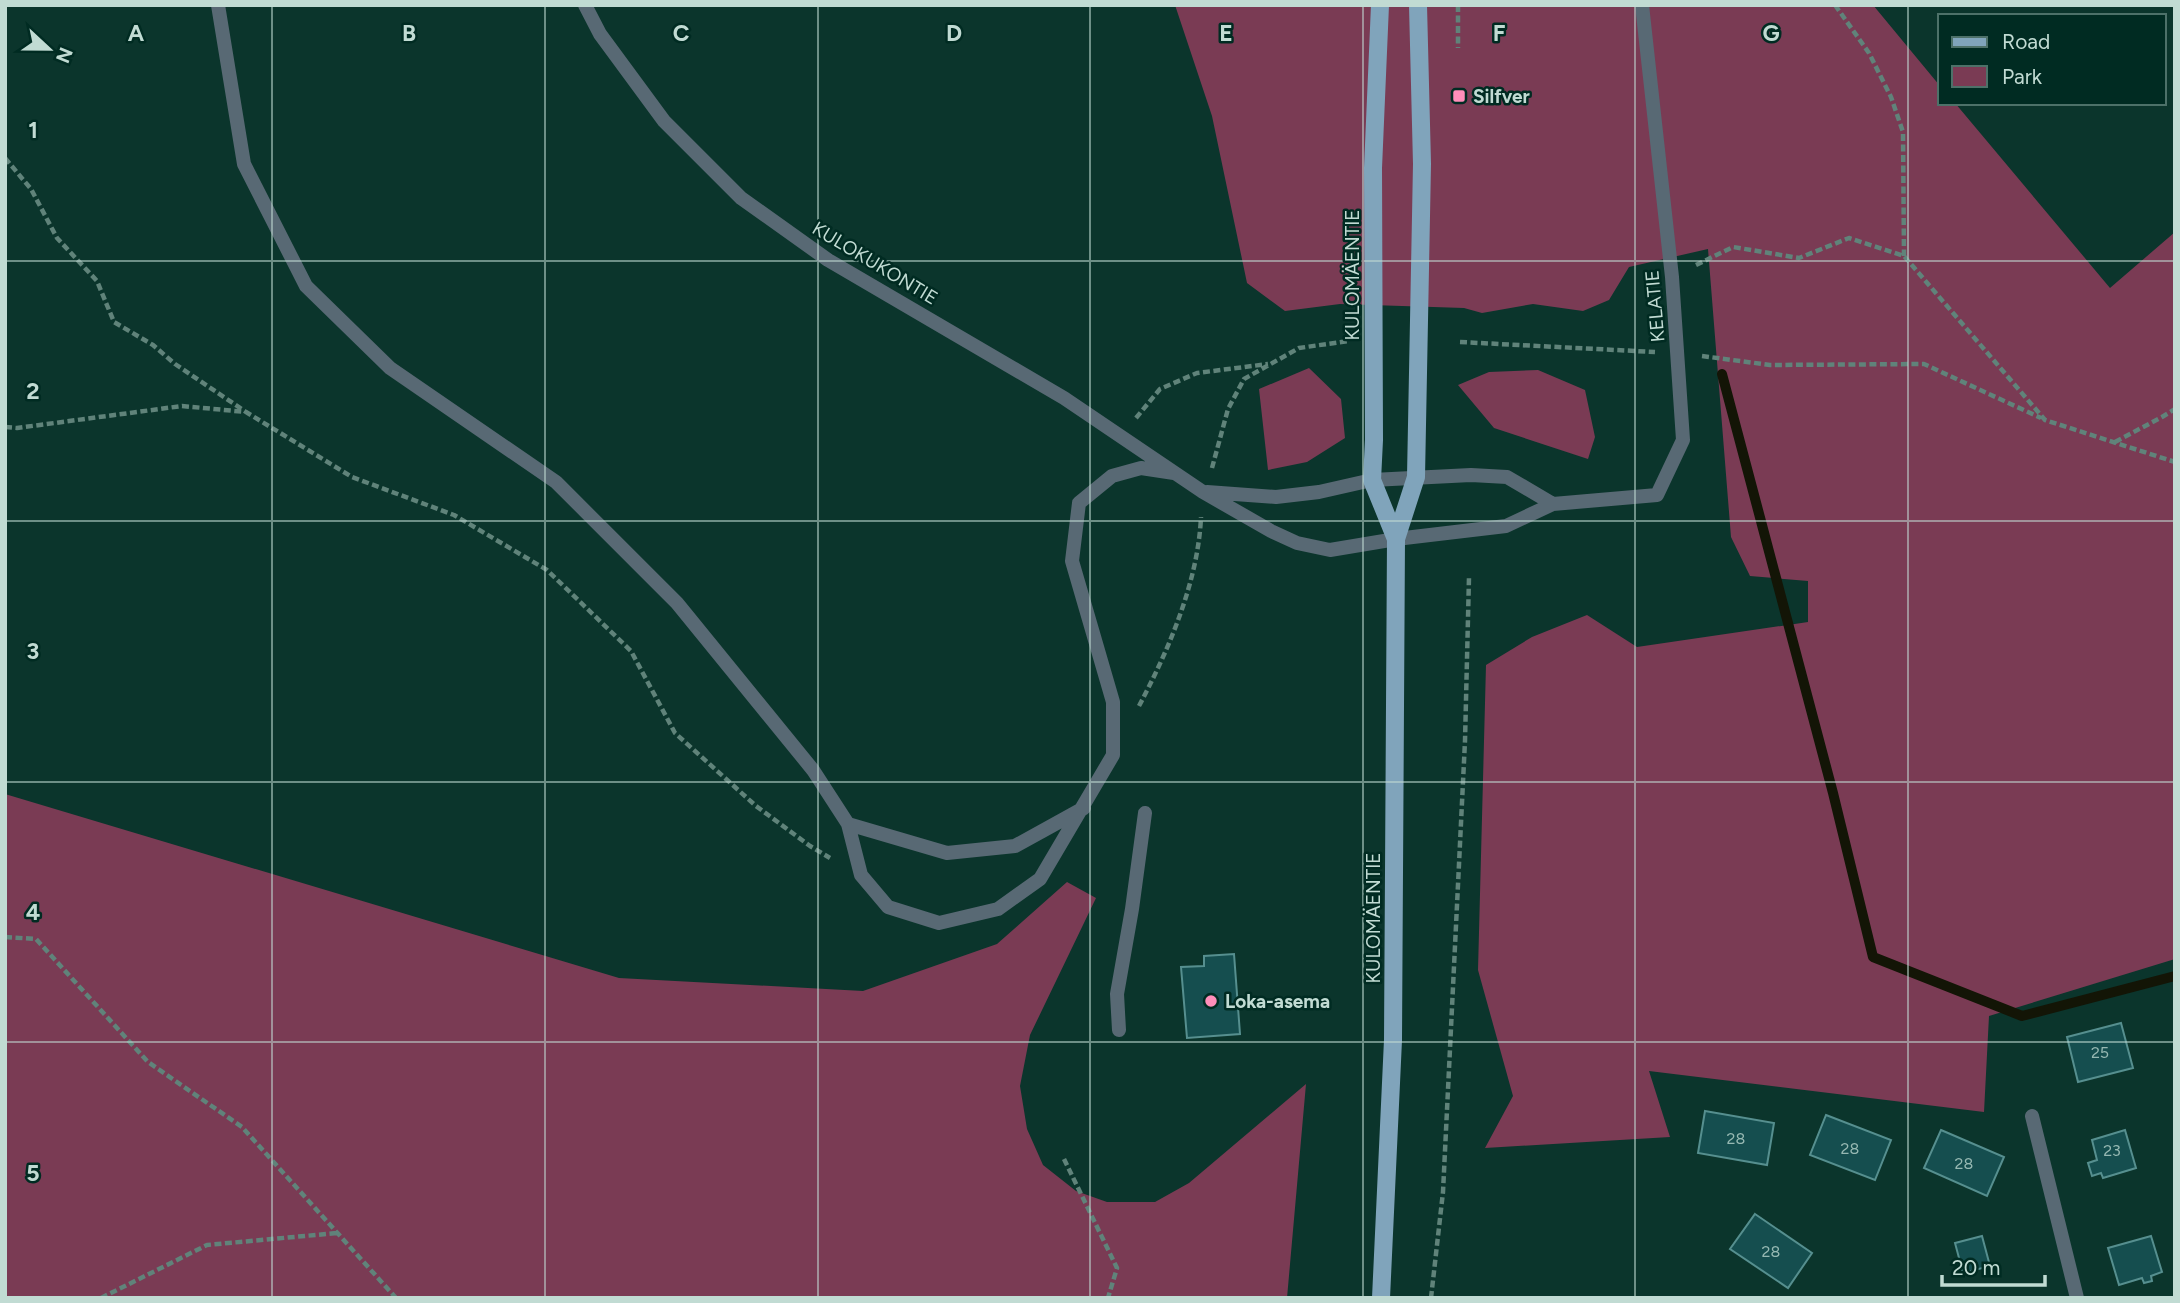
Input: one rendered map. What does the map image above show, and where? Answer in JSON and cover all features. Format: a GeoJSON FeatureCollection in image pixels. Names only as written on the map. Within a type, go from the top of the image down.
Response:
{"type":"FeatureCollection","features":[{"type":"Feature","properties":{"kind":"main road","name":"KULOMÄENTIE"},"geometry":{"type":"LineString","coordinates":[[1380,5],[1373,168],[1372,480],[1396,539]]}},
{"type":"Feature","properties":{"kind":"main road","name":"KULOMÄENTIE"},"geometry":{"type":"LineString","coordinates":[[1381,1298],[1393,1040],[1396,539],[1416,477],[1422,164],[1418,5]]}},
{"type":"Feature","properties":{"kind":"street"},"geometry":{"type":"LineString","coordinates":[[218,5],[244,164],[306,286],[390,368],[556,482],[677,603],[813,770],[848,824],[861,875],[888,907],[939,923],[998,909],[1040,879],[1113,755],[1113,702],[1072,561],[1079,503],[1112,476],[1141,468],[1174,473]]}},
{"type":"Feature","properties":{"kind":"street","name":"KULOKUKONTIE"},"geometry":{"type":"LineString","coordinates":[[585,5],[600,34],[664,121],[741,198],[828,260],[1064,398],[1203,492],[1271,531],[1297,543],[1330,550],[1396,539]]}},
{"type":"Feature","properties":{"kind":"street","name":"KELATIE"},"geometry":{"type":"LineString","coordinates":[[1396,539],[1506,526],[1553,503],[1657,495],[1683,440],[1672,277],[1643,5]]}},
{"type":"Feature","properties":{"kind":"street"},"geometry":{"type":"LineString","coordinates":[[1372,480],[1471,475],[1507,477],[1553,503]]}},
{"type":"Feature","properties":{"kind":"street","name":"KULOKUKONTIE"},"geometry":{"type":"LineString","coordinates":[[1203,492],[1276,497],[1319,492],[1372,480]]}},
{"type":"Feature","properties":{"kind":"street"},"geometry":{"type":"LineString","coordinates":[[848,824],[947,853],[1015,846],[1084,808]]}},
{"type":"Feature","properties":{"kind":"street"},"geometry":{"type":"LineString","coordinates":[[1119,1030],[1117,994],[1145,813]]}},
{"type":"Feature","properties":{"kind":"street"},"geometry":{"type":"LineString","coordinates":[[2032,1116],[2077,1298]]}},
{"type":"Feature","properties":{"kind":"path"},"geometry":{"type":"LineString","coordinates":[[1458,5],[1458,48]]}},
{"type":"Feature","properties":{"kind":"path"},"geometry":{"type":"LineString","coordinates":[[1835,5],[1869,53],[1891,97],[1903,132],[1904,256]]}},
{"type":"Feature","properties":{"kind":"path"},"geometry":{"type":"LineString","coordinates":[[5,158],[31,189],[57,238],[97,281],[114,322],[153,345],[175,364],[246,412],[352,477],[454,515],[547,570],[631,651],[676,733],[756,806],[810,846],[861,875]]}},
{"type":"Feature","properties":{"kind":"path"},"geometry":{"type":"LineString","coordinates":[[1672,277],[1733,247],[1799,258],[1849,238],[1904,256],[2046,420]]}},
{"type":"Feature","properties":{"kind":"path"},"geometry":{"type":"LineString","coordinates":[[1113,755],[1153,680],[1182,606],[1200,548],[1203,492],[1228,409],[1244,379],[1299,348],[1353,341]]}},
{"type":"Feature","properties":{"kind":"path"},"geometry":{"type":"LineString","coordinates":[[1460,342],[1678,353],[1770,365],[1924,364],[2046,420],[2175,462]]}},
{"type":"Feature","properties":{"kind":"path"},"geometry":{"type":"LineString","coordinates":[[1120,436],[1160,389],[1197,373],[1272,363]]}},
{"type":"Feature","properties":{"kind":"path"},"geometry":{"type":"LineString","coordinates":[[5,427],[17,428],[182,406],[246,412]]}},
{"type":"Feature","properties":{"kind":"path"},"geometry":{"type":"LineString","coordinates":[[2114,442],[2175,409]]}},
{"type":"Feature","properties":{"kind":"path"},"geometry":{"type":"LineString","coordinates":[[1431,1298],[1443,1192],[1465,741],[1469,577]]}},
{"type":"Feature","properties":{"kind":"path"},"geometry":{"type":"LineString","coordinates":[[5,937],[36,939],[148,1062],[242,1127],[396,1298]]}},
{"type":"Feature","properties":{"kind":"path"},"geometry":{"type":"LineString","coordinates":[[1065,1159],[1117,1268],[1108,1298]]}},
{"type":"Feature","properties":{"kind":"path"},"geometry":{"type":"LineString","coordinates":[[101,1298],[207,1245],[337,1233]]}},
{"type":"Feature","properties":{"kind":"green space"},"geometry":{"type":"Polygon","coordinates":[[[1175,5],[1873,5],[1938,84],[1938,105],[1957,105],[2110,288],[2175,232],[2175,959],[1989,1016],[1984,1112],[1649,1071],[1670,1137],[1485,1148],[1513,1096],[1478,970],[1486,665],[1532,637],[1587,615],[1637,647],[1808,622],[1808,581],[1750,576],[1731,537],[1708,249],[1629,267],[1609,300],[1583,311],[1533,304],[1482,313],[1464,308],[1340,304],[1285,311],[1247,283],[1212,116],[1175,5]]]}},
{"type":"Feature","properties":{"kind":"green space"},"geometry":{"type":"Polygon","coordinates":[[[1309,368],[1341,399],[1345,438],[1307,462],[1268,470],[1259,389],[1309,368]]]}},
{"type":"Feature","properties":{"kind":"green space"},"geometry":{"type":"Polygon","coordinates":[[[1538,370],[1585,390],[1595,437],[1588,459],[1494,428],[1458,385],[1489,372],[1538,370]]]}},
{"type":"Feature","properties":{"kind":"green space"},"geometry":{"type":"Polygon","coordinates":[[[5,794],[619,978],[863,991],[997,944],[1067,882],[1096,898],[1030,1035],[1020,1086],[1027,1129],[1043,1165],[1076,1191],[1107,1202],[1155,1202],[1189,1183],[1306,1084],[1287,1298],[5,1298],[5,794]]]}},
{"type":"Feature","properties":{"kind":"building","name":"Loka-asema"},"geometry":{"type":"Polygon","coordinates":[[[1234,954],[1240,1034],[1187,1038],[1181,967],[1204,966],[1204,956],[1234,954]]]}},
{"type":"Feature","properties":{"kind":"building"},"geometry":{"type":"Polygon","coordinates":[[[2121,1023],[2133,1068],[2078,1082],[2067,1037],[2121,1023]]]}},
{"type":"Feature","properties":{"kind":"building"},"geometry":{"type":"Polygon","coordinates":[[[1705,1111],[1774,1123],[1767,1165],[1698,1153],[1705,1111]]]}},
{"type":"Feature","properties":{"kind":"building"},"geometry":{"type":"Polygon","coordinates":[[[1826,1115],[1891,1140],[1875,1180],[1810,1155],[1826,1115]]]}},
{"type":"Feature","properties":{"kind":"building"},"geometry":{"type":"Polygon","coordinates":[[[1941,1130],[2004,1157],[1987,1196],[1924,1168],[1941,1130]]]}},
{"type":"Feature","properties":{"kind":"building"},"geometry":{"type":"Polygon","coordinates":[[[2125,1130],[2136,1168],[2103,1178],[2101,1173],[2092,1176],[2088,1163],[2097,1160],[2092,1140],[2125,1130]]]}},
{"type":"Feature","properties":{"kind":"building"},"geometry":{"type":"Polygon","coordinates":[[[1755,1214],[1812,1253],[1788,1288],[1730,1249],[1755,1214]]]}},
{"type":"Feature","properties":{"kind":"building"},"geometry":{"type":"Polygon","coordinates":[[[1982,1236],[1990,1266],[1963,1273],[1955,1243],[1982,1236]]]}},
{"type":"Feature","properties":{"kind":"building"},"geometry":{"type":"Polygon","coordinates":[[[2151,1236],[2162,1272],[2151,1276],[2152,1281],[2144,1283],[2142,1278],[2119,1285],[2108,1248],[2151,1236]]]}},
{"type":"Feature","properties":{"kind":"waterway"},"geometry":{"type":"LineString","coordinates":[[1722,374],[1833,793],[1873,957],[2022,1016],[2175,976]]}},
{"type":"Feature","properties":{"kind":"place","name":"Silfver"},"geometry":{"type":"Point","coordinates":[1459,96]}},
{"type":"Feature","properties":{"kind":"place","name":"Loka-asema"},"geometry":{"type":"Point","coordinates":[1211,1001]}}]}
